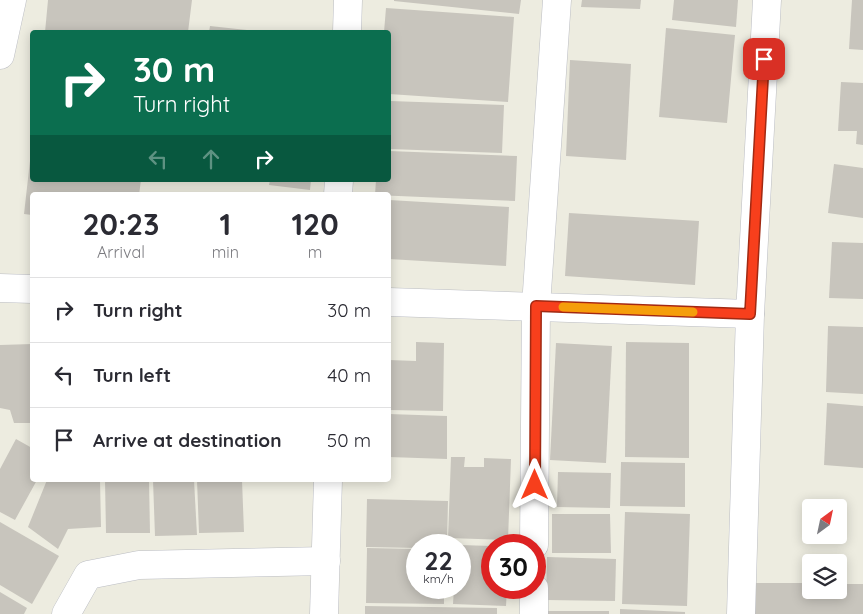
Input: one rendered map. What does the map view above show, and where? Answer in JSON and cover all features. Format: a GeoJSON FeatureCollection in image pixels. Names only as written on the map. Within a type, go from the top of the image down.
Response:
{"type":"FeatureCollection","features":[{"type":"Feature","properties":{"kind":"street"},"geometry":{"type":"LineString","coordinates":[[0,55],[12,0]]}},
{"type":"Feature","properties":{"kind":"street"},"geometry":{"type":"LineString","coordinates":[[346,30],[348,0]]}},
{"type":"Feature","properties":{"kind":"street"},"geometry":{"type":"LineString","coordinates":[[534,534],[536,306],[557,0]]}},
{"type":"Feature","properties":{"kind":"street"},"geometry":{"type":"LineString","coordinates":[[741,614],[750,314],[767,0]]}},
{"type":"Feature","properties":{"kind":"street"},"geometry":{"type":"LineString","coordinates":[[0,288],[30,289]]}},
{"type":"Feature","properties":{"kind":"street"},"geometry":{"type":"LineString","coordinates":[[391,302],[750,314]]}},
{"type":"Feature","properties":{"kind":"street"},"geometry":{"type":"LineString","coordinates":[[324,614],[328,482]]}},
{"type":"Feature","properties":{"kind":"street"},"geometry":{"type":"LineString","coordinates":[[66,614],[88,575],[139,565],[326,561]]}},
{"type":"Feature","properties":{"kind":"street"},"geometry":{"type":"LineString","coordinates":[[534,599],[534,614]]}},
{"type":"Feature","properties":{"kind":"building"},"geometry":{"type":"Polygon","coordinates":[[[48,0],[192,0],[188,30],[45,30],[48,0]]]}},
{"type":"Feature","properties":{"kind":"building"},"geometry":{"type":"Polygon","coordinates":[[[394,0],[521,0],[519,14],[394,0]]]}},
{"type":"Feature","properties":{"kind":"building"},"geometry":{"type":"Polygon","coordinates":[[[582,0],[641,0],[640,9],[581,7],[582,0]]]}},
{"type":"Feature","properties":{"kind":"building"},"geometry":{"type":"Polygon","coordinates":[[[674,0],[738,0],[736,27],[672,20],[674,0]]]}},
{"type":"Feature","properties":{"kind":"building"},"geometry":{"type":"Polygon","coordinates":[[[852,0],[863,0],[863,50],[849,49],[852,0]]]}},
{"type":"Feature","properties":{"kind":"building"},"geometry":{"type":"Polygon","coordinates":[[[386,8],[514,17],[508,102],[391,94],[391,30],[384,30],[386,8]]]}},
{"type":"Feature","properties":{"kind":"building"},"geometry":{"type":"Polygon","coordinates":[[[210,26],[247,30],[209,30],[210,26]]]}},
{"type":"Feature","properties":{"kind":"building"},"geometry":{"type":"Polygon","coordinates":[[[666,28],[735,35],[727,123],[659,117],[666,28]]]}},
{"type":"Feature","properties":{"kind":"building"},"geometry":{"type":"Polygon","coordinates":[[[570,60],[631,64],[626,160],[566,156],[570,60]]]}},
{"type":"Feature","properties":{"kind":"building"},"geometry":{"type":"Polygon","coordinates":[[[841,82],[863,83],[863,145],[856,144],[857,131],[838,131],[841,82]]]}},
{"type":"Feature","properties":{"kind":"building"},"geometry":{"type":"Polygon","coordinates":[[[391,101],[504,105],[502,153],[391,149],[391,101]]]}},
{"type":"Feature","properties":{"kind":"building"},"geometry":{"type":"Polygon","coordinates":[[[391,151],[517,156],[515,201],[391,196],[391,192],[375,192],[376,182],[391,182],[391,151]]]}},
{"type":"Feature","properties":{"kind":"building"},"geometry":{"type":"Polygon","coordinates":[[[30,161],[30,182],[141,182],[139,192],[30,192],[30,215],[24,214],[30,161]]]}},
{"type":"Feature","properties":{"kind":"building"},"geometry":{"type":"Polygon","coordinates":[[[834,164],[863,168],[863,218],[828,213],[834,164]]]}},
{"type":"Feature","properties":{"kind":"building"},"geometry":{"type":"Polygon","coordinates":[[[270,182],[311,182],[310,190],[269,185],[270,182]]]}},
{"type":"Feature","properties":{"kind":"building"},"geometry":{"type":"Polygon","coordinates":[[[391,200],[509,207],[506,266],[391,259],[391,200]]]}},
{"type":"Feature","properties":{"kind":"building"},"geometry":{"type":"Polygon","coordinates":[[[569,213],[699,221],[695,285],[565,276],[569,213]]]}},
{"type":"Feature","properties":{"kind":"building"},"geometry":{"type":"Polygon","coordinates":[[[832,242],[863,243],[863,299],[829,298],[832,242]]]}},
{"type":"Feature","properties":{"kind":"building"},"geometry":{"type":"Polygon","coordinates":[[[828,326],[863,327],[863,394],[826,392],[828,326]]]}},
{"type":"Feature","properties":{"kind":"building"},"geometry":{"type":"Polygon","coordinates":[[[416,342],[444,343],[443,411],[391,410],[391,360],[416,361],[416,342]]]}},
{"type":"Feature","properties":{"kind":"building"},"geometry":{"type":"Polygon","coordinates":[[[626,342],[689,343],[689,458],[625,457],[626,342]]]}},
{"type":"Feature","properties":{"kind":"building"},"geometry":{"type":"Polygon","coordinates":[[[556,343],[612,346],[606,463],[550,460],[556,343]]]}},
{"type":"Feature","properties":{"kind":"building"},"geometry":{"type":"Polygon","coordinates":[[[30,344],[30,423],[14,423],[10,410],[0,408],[0,345],[30,344]]]}},
{"type":"Feature","properties":{"kind":"building"},"geometry":{"type":"Polygon","coordinates":[[[827,403],[863,406],[863,468],[824,465],[827,403]]]}},
{"type":"Feature","properties":{"kind":"building"},"geometry":{"type":"Polygon","coordinates":[[[391,414],[447,416],[447,459],[391,457],[391,414]]]}},
{"type":"Feature","properties":{"kind":"building"},"geometry":{"type":"Polygon","coordinates":[[[16,439],[30,447],[30,482],[36,482],[15,520],[0,512],[0,469],[16,439]]]}},
{"type":"Feature","properties":{"kind":"building"},"geometry":{"type":"Polygon","coordinates":[[[451,457],[465,457],[464,467],[484,467],[484,458],[511,459],[508,534],[481,534],[481,539],[471,539],[471,534],[448,534],[451,457]]]}},
{"type":"Feature","properties":{"kind":"building"},"geometry":{"type":"Polygon","coordinates":[[[621,462],[685,463],[685,507],[620,506],[621,462]]]}},
{"type":"Feature","properties":{"kind":"building"},"geometry":{"type":"Polygon","coordinates":[[[558,472],[611,473],[610,508],[557,507],[558,472]]]}},
{"type":"Feature","properties":{"kind":"building"},"geometry":{"type":"Polygon","coordinates":[[[46,482],[100,482],[101,527],[68,529],[58,549],[28,527],[46,482]]]}},
{"type":"Feature","properties":{"kind":"building"},"geometry":{"type":"Polygon","coordinates":[[[105,482],[149,482],[150,533],[106,533],[105,482]]]}},
{"type":"Feature","properties":{"kind":"building"},"geometry":{"type":"Polygon","coordinates":[[[153,482],[194,482],[197,535],[155,536],[153,482]]]}},
{"type":"Feature","properties":{"kind":"building"},"geometry":{"type":"Polygon","coordinates":[[[197,482],[242,482],[244,532],[199,533],[197,482]]]}},
{"type":"Feature","properties":{"kind":"building"},"geometry":{"type":"Polygon","coordinates":[[[367,499],[448,501],[447,534],[406,534],[406,548],[366,547],[367,499]]]}},
{"type":"Feature","properties":{"kind":"building"},"geometry":{"type":"Polygon","coordinates":[[[625,512],[690,514],[687,606],[622,604],[625,512]]]}},
{"type":"Feature","properties":{"kind":"building"},"geometry":{"type":"Polygon","coordinates":[[[552,514],[610,514],[611,553],[552,553],[552,514]]]}},
{"type":"Feature","properties":{"kind":"building"},"geometry":{"type":"Polygon","coordinates":[[[0,522],[59,556],[32,604],[0,585],[0,522]]]}},
{"type":"Feature","properties":{"kind":"building"},"geometry":{"type":"Polygon","coordinates":[[[471,545],[481,546],[481,599],[506,599],[506,606],[453,604],[453,599],[471,599],[471,545]]]}},
{"type":"Feature","properties":{"kind":"building"},"geometry":{"type":"Polygon","coordinates":[[[367,548],[406,549],[406,599],[444,599],[444,604],[366,603],[367,548]]]}},
{"type":"Feature","properties":{"kind":"building"},"geometry":{"type":"Polygon","coordinates":[[[547,557],[616,559],[615,601],[546,600],[547,557]]]}},
{"type":"Feature","properties":{"kind":"building"},"geometry":{"type":"Polygon","coordinates":[[[755,583],[802,583],[802,599],[847,599],[847,584],[863,584],[863,614],[755,614],[755,583]]]}},
{"type":"Feature","properties":{"kind":"building"},"geometry":{"type":"Polygon","coordinates":[[[0,592],[27,608],[24,614],[0,614],[0,592]]]}},
{"type":"Feature","properties":{"kind":"building"},"geometry":{"type":"Polygon","coordinates":[[[365,606],[497,608],[497,614],[365,614],[365,606]]]}},
{"type":"Feature","properties":{"kind":"building"},"geometry":{"type":"Polygon","coordinates":[[[620,609],[685,612],[685,614],[620,614],[620,609]]]}},
{"type":"Feature","properties":{"kind":"building"},"geometry":{"type":"Polygon","coordinates":[[[547,611],[609,611],[609,614],[547,614],[547,611]]]}},
{"type":"Feature","properties":{"kind":"slow traffic"},"geometry":{"type":"LineString","coordinates":[[563,307],[693,312]]}},
{"type":"Feature","properties":{"kind":"route"},"geometry":{"type":"LineString","coordinates":[[535,485],[536,306],[750,314],[764,59]]}}]}
